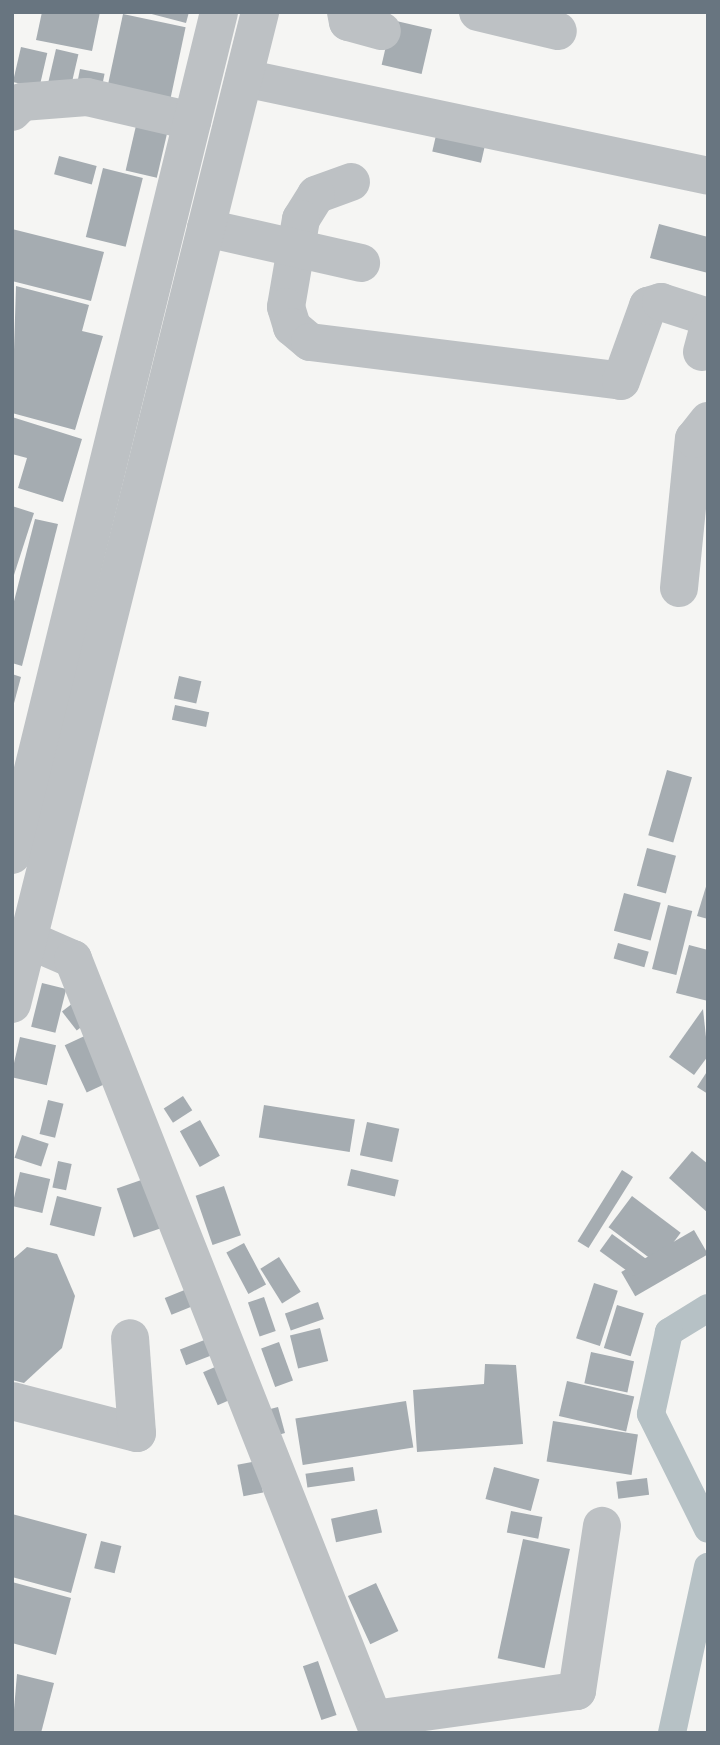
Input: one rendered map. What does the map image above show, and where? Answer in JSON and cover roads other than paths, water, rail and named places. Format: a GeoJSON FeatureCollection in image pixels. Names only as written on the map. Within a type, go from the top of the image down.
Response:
{"type":"FeatureCollection","features":[{"type":"Feature","properties":{"kind":"street"},"geometry":{"type":"LineString","coordinates":[[12,855],[22,775],[219,12]]}},
{"type":"Feature","properties":{"kind":"street"},"geometry":{"type":"LineString","coordinates":[[12,1004],[260,12]]}},
{"type":"Feature","properties":{"kind":"street"},"geometry":{"type":"LineString","coordinates":[[346,12],[348,22],[382,31]]}},
{"type":"Feature","properties":{"kind":"street"},"geometry":{"type":"LineString","coordinates":[[478,12],[558,31]]}},
{"type":"Feature","properties":{"kind":"street"},"geometry":{"type":"LineString","coordinates":[[244,78],[708,176]]}},
{"type":"Feature","properties":{"kind":"street"},"geometry":{"type":"LineString","coordinates":[[12,112],[22,102],[87,97],[192,121]]}},
{"type":"Feature","properties":{"kind":"street"},"geometry":{"type":"LineString","coordinates":[[351,182],[310,201],[294,248],[288,319],[300,336],[320,345],[621,381],[648,306],[661,302],[706,333]]}},
{"type":"Feature","properties":{"kind":"street"},"geometry":{"type":"LineString","coordinates":[[206,228],[361,263]]}},
{"type":"Feature","properties":{"kind":"street"},"geometry":{"type":"LineString","coordinates":[[679,588],[694,439],[708,421]]}},
{"type":"Feature","properties":{"kind":"street"},"geometry":{"type":"LineString","coordinates":[[29,940],[73,959],[376,1726],[577,1691],[602,1526]]}},
{"type":"Feature","properties":{"kind":"street"},"geometry":{"type":"LineString","coordinates":[[12,1401],[137,1433],[130,1338]]}},
{"type":"Feature","properties":{"kind":"waterway"},"geometry":{"type":"LineString","coordinates":[[708,1308],[669,1332],[651,1414],[708,1529]]}},
{"type":"Feature","properties":{"kind":"waterway"},"geometry":{"type":"LineString","coordinates":[[672,1733],[708,1567]]}}]}
